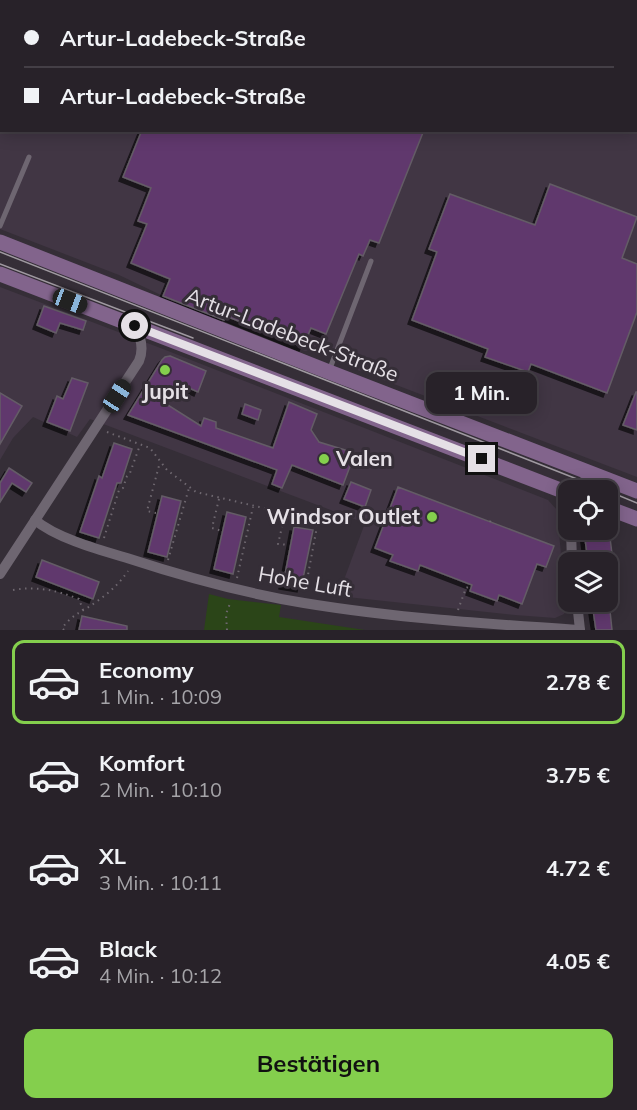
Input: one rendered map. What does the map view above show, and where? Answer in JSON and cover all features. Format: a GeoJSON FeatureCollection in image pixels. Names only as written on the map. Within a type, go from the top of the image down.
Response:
{"type":"FeatureCollection","features":[{"type":"Feature","properties":{"kind":"street","name":"Artur-Ladebeck-Straße"},"geometry":{"type":"LineString","coordinates":[[0,242],[637,491]]}},
{"type":"Feature","properties":{"kind":"street"},"geometry":{"type":"LineString","coordinates":[[0,274],[558,489]]}},
{"type":"Feature","properties":{"kind":"street"},"geometry":{"type":"LineString","coordinates":[[0,574],[136,366],[142,351],[140,337],[135,326]]}},
{"type":"Feature","properties":{"kind":"street"},"geometry":{"type":"LineString","coordinates":[[585,480],[588,472]]}},
{"type":"Feature","properties":{"kind":"street"},"geometry":{"type":"LineString","coordinates":[[618,512],[637,519]]}},
{"type":"Feature","properties":{"kind":"street","name":"Hohe Luft"},"geometry":{"type":"LineString","coordinates":[[35,520],[45,528],[100,550],[165,571],[234,589],[303,603],[443,620],[580,630]]}},
{"type":"Feature","properties":{"kind":"street"},"geometry":{"type":"LineString","coordinates":[[578,612],[580,630]]}},
{"type":"Feature","properties":{"kind":"lane"},"geometry":{"type":"LineString","coordinates":[[0,226],[29,157]]}},
{"type":"Feature","properties":{"kind":"lane"},"geometry":{"type":"LineString","coordinates":[[329,372],[371,261]]}},
{"type":"Feature","properties":{"kind":"path"},"geometry":{"type":"LineString","coordinates":[[96,428],[154,451],[160,462],[180,482],[202,495],[318,521],[303,603]]}},
{"type":"Feature","properties":{"kind":"path"},"geometry":{"type":"LineString","coordinates":[[100,550],[119,490],[123,488],[130,473],[140,445]]}},
{"type":"Feature","properties":{"kind":"path"},"geometry":{"type":"LineString","coordinates":[[156,513],[147,511],[160,462]]}},
{"type":"Feature","properties":{"kind":"path"},"geometry":{"type":"LineString","coordinates":[[165,571],[189,488]]}},
{"type":"Feature","properties":{"kind":"path"},"geometry":{"type":"LineString","coordinates":[[219,499],[212,528],[222,531]]}},
{"type":"Feature","properties":{"kind":"path"},"geometry":{"type":"LineString","coordinates":[[227,630],[226,614],[253,506]]}},
{"type":"Feature","properties":{"kind":"path"},"geometry":{"type":"LineString","coordinates":[[285,514],[278,544],[289,545]]}},
{"type":"Feature","properties":{"kind":"path"},"geometry":{"type":"LineString","coordinates":[[490,522],[492,517]]}},
{"type":"Feature","properties":{"kind":"path"},"geometry":{"type":"LineString","coordinates":[[64,630],[62,628],[71,616],[115,588],[127,572],[132,560]]}},
{"type":"Feature","properties":{"kind":"path"},"geometry":{"type":"LineString","coordinates":[[458,608],[466,588],[472,585]]}},
{"type":"Feature","properties":{"kind":"path"},"geometry":{"type":"LineString","coordinates":[[13,590],[47,588],[65,593],[78,598],[83,610]]}},
{"type":"Feature","properties":{"kind":"shaded area"},"geometry":{"type":"Polygon","coordinates":[[[0,132],[637,132],[637,477],[352,368],[348,355],[323,345],[318,349],[305,351],[163,296],[119,275],[0,229],[0,132]]]}},
{"type":"Feature","properties":{"kind":"shaded area"},"geometry":{"type":"Polygon","coordinates":[[[0,287],[548,500],[557,510],[561,552],[558,552],[558,612],[565,612],[555,618],[338,596],[365,523],[90,419],[77,437],[33,417],[13,438],[0,460],[0,287]]]}},
{"type":"Feature","properties":{"kind":"green space"},"geometry":{"type":"Polygon","coordinates":[[[209,594],[228,599],[281,605],[279,617],[365,630],[204,630],[209,594]]]}},
{"type":"Feature","properties":{"kind":"building"},"geometry":{"type":"Polygon","coordinates":[[[141,132],[423,132],[379,243],[370,240],[363,256],[359,254],[326,334],[311,328],[303,347],[226,316],[224,320],[163,296],[170,279],[131,263],[147,224],[138,221],[151,188],[123,177],[141,132]]]}},
{"type":"Feature","properties":{"kind":"building"},"geometry":{"type":"Polygon","coordinates":[[[550,184],[637,217],[622,258],[637,264],[637,312],[607,393],[531,364],[528,372],[485,357],[488,349],[412,320],[437,252],[429,249],[450,194],[535,225],[550,184]]]}},
{"type":"Feature","properties":{"kind":"building"},"geometry":{"type":"Polygon","coordinates":[[[44,306],[86,321],[83,330],[60,323],[56,333],[37,325],[44,306]]]}},
{"type":"Feature","properties":{"kind":"building"},"geometry":{"type":"Polygon","coordinates":[[[170,356],[206,371],[198,392],[189,388],[187,392],[155,397],[201,426],[204,418],[216,422],[216,428],[273,448],[289,402],[317,414],[311,430],[319,442],[355,453],[343,485],[292,465],[282,488],[272,484],[277,470],[128,415],[162,360],[170,356]]]}},
{"type":"Feature","properties":{"kind":"building"},"geometry":{"type":"Polygon","coordinates":[[[72,378],[88,383],[70,431],[47,422],[57,396],[63,399],[72,378]]]}},
{"type":"Feature","properties":{"kind":"building"},"geometry":{"type":"Polygon","coordinates":[[[637,392],[637,430],[623,425],[637,392]]]}},
{"type":"Feature","properties":{"kind":"building"},"geometry":{"type":"Polygon","coordinates":[[[0,393],[22,406],[0,444],[0,393]]]}},
{"type":"Feature","properties":{"kind":"building"},"geometry":{"type":"Polygon","coordinates":[[[245,404],[261,410],[258,420],[242,414],[245,404]]]}},
{"type":"Feature","properties":{"kind":"building"},"geometry":{"type":"Polygon","coordinates":[[[114,443],[132,449],[121,483],[117,483],[99,538],[80,532],[99,476],[102,478],[114,443]]]}},
{"type":"Feature","properties":{"kind":"building"},"geometry":{"type":"Polygon","coordinates":[[[9,468],[32,483],[26,492],[12,483],[0,502],[0,483],[9,468]]]}},
{"type":"Feature","properties":{"kind":"building"},"geometry":{"type":"Polygon","coordinates":[[[351,482],[371,490],[365,507],[344,499],[351,482]]]}},
{"type":"Feature","properties":{"kind":"building","name":"Windsor Outlet"},"geometry":{"type":"Polygon","coordinates":[[[398,487],[554,546],[546,567],[537,564],[522,604],[499,595],[497,601],[470,591],[472,585],[420,565],[418,571],[390,561],[393,555],[375,548],[398,487]]]}},
{"type":"Feature","properties":{"kind":"building"},"geometry":{"type":"Polygon","coordinates":[[[162,496],[181,501],[167,557],[148,552],[162,496]]]}},
{"type":"Feature","properties":{"kind":"building"},"geometry":{"type":"Polygon","coordinates":[[[227,512],[246,517],[233,574],[214,569],[227,512]]]}},
{"type":"Feature","properties":{"kind":"building"},"geometry":{"type":"Polygon","coordinates":[[[294,527],[313,530],[301,588],[283,585],[294,527]]]}},
{"type":"Feature","properties":{"kind":"building"},"geometry":{"type":"Polygon","coordinates":[[[585,540],[610,540],[612,552],[587,552],[585,540]]]}},
{"type":"Feature","properties":{"kind":"building"},"geometry":{"type":"Polygon","coordinates":[[[42,560],[99,582],[93,599],[36,577],[42,560]]]}},
{"type":"Feature","properties":{"kind":"building"},"geometry":{"type":"Polygon","coordinates":[[[593,612],[610,612],[612,630],[596,630],[593,612]]]}},
{"type":"Feature","properties":{"kind":"building"},"geometry":{"type":"Polygon","coordinates":[[[82,616],[127,626],[127,630],[79,630],[82,616]]]}},
{"type":"Feature","properties":{"kind":"tram line"},"geometry":{"type":"LineString","coordinates":[[0,252],[580,480]]}},
{"type":"Feature","properties":{"kind":"tram line"},"geometry":{"type":"LineString","coordinates":[[0,264],[193,338]]}},
{"type":"Feature","properties":{"kind":"tram line"},"geometry":{"type":"LineString","coordinates":[[618,495],[637,503]]}},
{"type":"Feature","properties":{"kind":"place","name":"Jupit"},"geometry":{"type":"Point","coordinates":[165,370]}},
{"type":"Feature","properties":{"kind":"place","name":"Valen"},"geometry":{"type":"Point","coordinates":[324,459]}},
{"type":"Feature","properties":{"kind":"place","name":"Windsor Outlet"},"geometry":{"type":"Point","coordinates":[432,517]}},
{"type":"Feature","properties":{"kind":"route"},"geometry":{"type":"LineString","coordinates":[[135,326],[482,459]]}}]}
